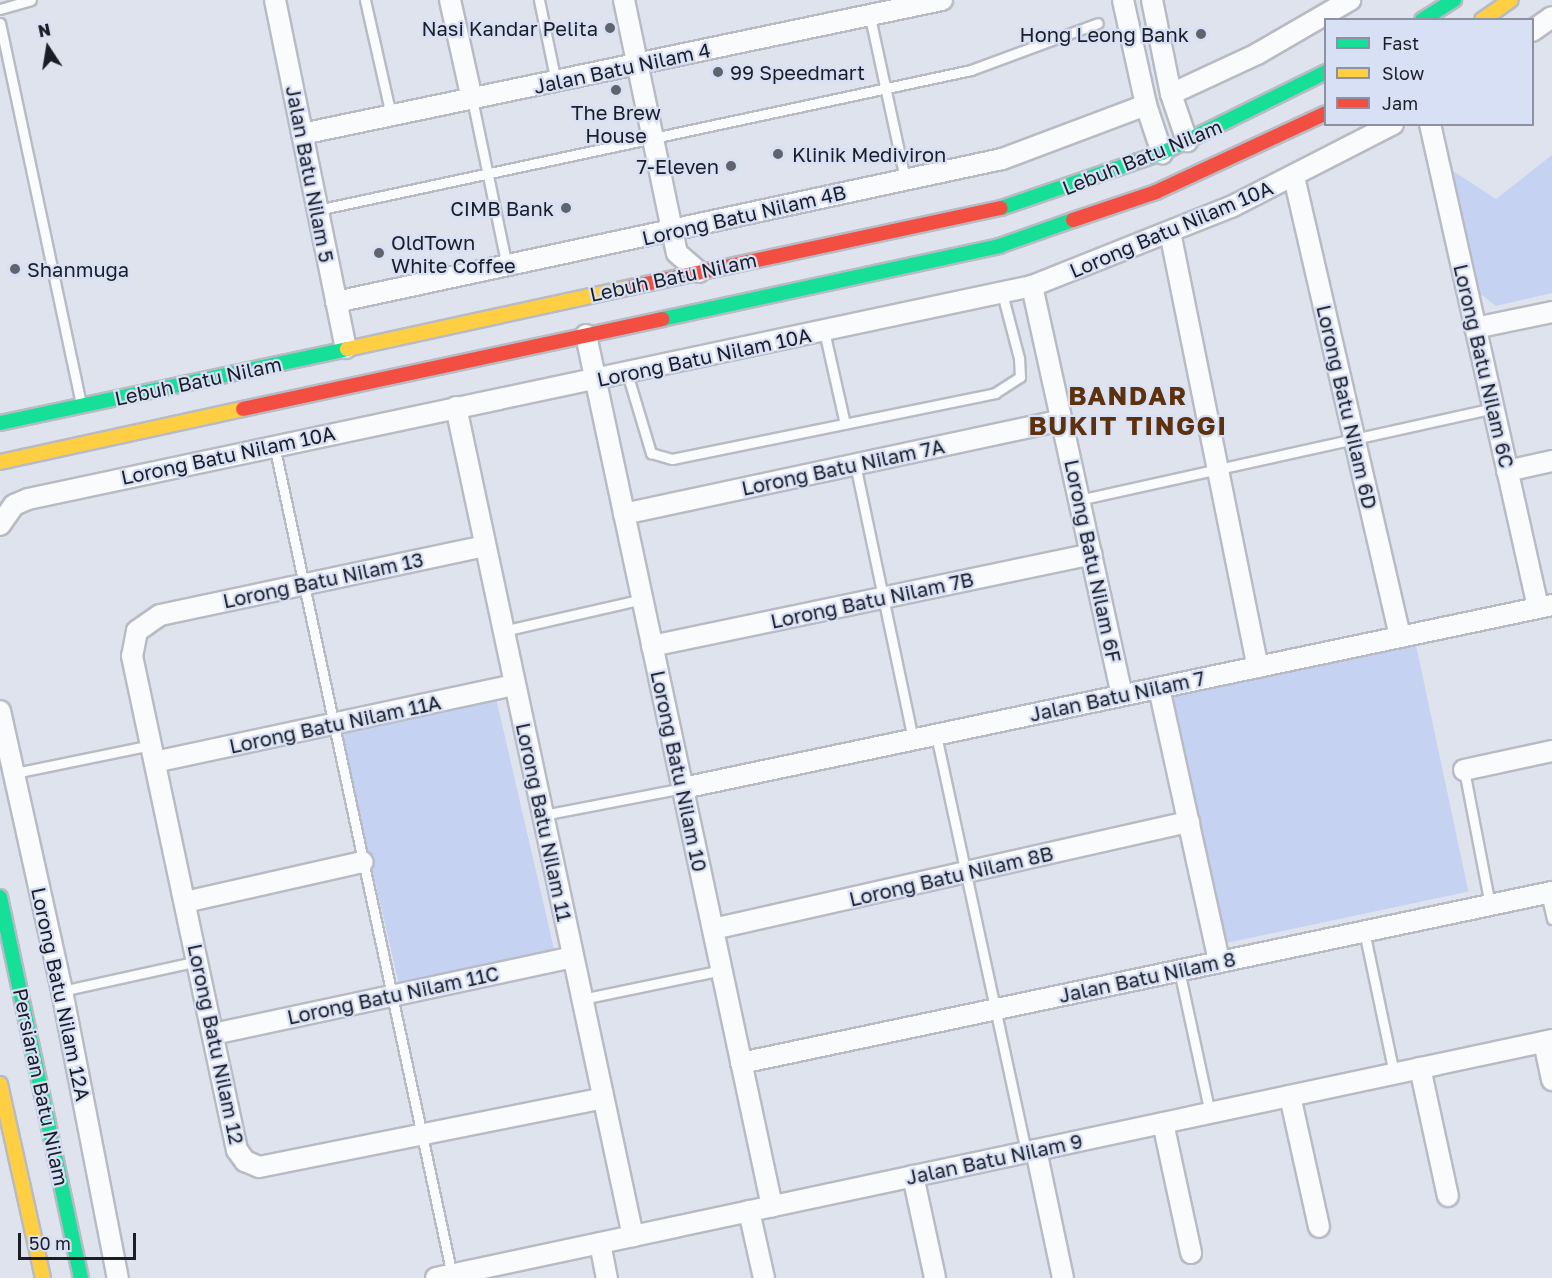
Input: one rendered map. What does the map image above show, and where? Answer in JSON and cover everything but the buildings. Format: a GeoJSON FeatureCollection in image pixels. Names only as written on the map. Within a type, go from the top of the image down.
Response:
{"type":"FeatureCollection","features":[{"type":"Feature","properties":{"kind":"main road"},"geometry":{"type":"LineString","coordinates":[[1425,18],[1454,0]]}},
{"type":"Feature","properties":{"kind":"main road"},"geometry":{"type":"LineString","coordinates":[[1485,18],[1511,0]]}},
{"type":"Feature","properties":{"kind":"main road","name":"Lebuh Batu Nilam"},"geometry":{"type":"LineString","coordinates":[[0,423],[1021,204],[1162,153],[1324,73]]}},
{"type":"Feature","properties":{"kind":"main road","name":"Lebuh Batu Nilam"},"geometry":{"type":"LineString","coordinates":[[0,462],[580,328],[999,246],[1076,223],[1218,163],[1324,114]]}},
{"type":"Feature","properties":{"kind":"main road"},"geometry":{"type":"LineString","coordinates":[[1162,153],[1164,162],[1172,167],[1218,163]]}},
{"type":"Feature","properties":{"kind":"main road"},"geometry":{"type":"LineString","coordinates":[[426,332],[445,343]]}},
{"type":"Feature","properties":{"kind":"main road","name":"Persiaran Batu Nilam"},"geometry":{"type":"LineString","coordinates":[[0,897],[81,1278]]}},
{"type":"Feature","properties":{"kind":"main road"},"geometry":{"type":"LineString","coordinates":[[6,1110],[23,1095],[12,1024],[23,1005]]}},
{"type":"Feature","properties":{"kind":"main road","name":"Persiaran Batu Nilam"},"geometry":{"type":"LineString","coordinates":[[0,1084],[44,1278]]}},
{"type":"Feature","properties":{"kind":"main road"},"geometry":{"type":"LineString","coordinates":[[68,1278],[65,1264],[74,1244]]}},
{"type":"Feature","properties":{"kind":"street","name":"Jalan Batu Nilam 5"},"geometry":{"type":"LineString","coordinates":[[274,0],[346,348]]}},
{"type":"Feature","properties":{"kind":"street"},"geometry":{"type":"LineString","coordinates":[[450,0],[472,99]]}},
{"type":"Feature","properties":{"kind":"street"},"geometry":{"type":"LineString","coordinates":[[624,0],[677,254],[699,272]]}},
{"type":"Feature","properties":{"kind":"street","name":"Jalan Batu Nilam 4"},"geometry":{"type":"LineString","coordinates":[[302,134],[870,17],[942,0]]}},
{"type":"Feature","properties":{"kind":"street"},"geometry":{"type":"LineString","coordinates":[[1123,0],[1146,105],[1162,153]]}},
{"type":"Feature","properties":{"kind":"street"},"geometry":{"type":"LineString","coordinates":[[1171,94],[1257,54],[1350,0]]}},
{"type":"Feature","properties":{"kind":"street"},"geometry":{"type":"LineString","coordinates":[[1154,1],[1171,94],[1186,141]]}},
{"type":"Feature","properties":{"kind":"street"},"geometry":{"type":"LineString","coordinates":[[1534,30],[1552,17]]}},
{"type":"Feature","properties":{"kind":"street","name":"Lorong Batu Nilam 4B"},"geometry":{"type":"LineString","coordinates":[[336,302],[672,232],[1002,159],[1146,105]]}},
{"type":"Feature","properties":{"kind":"street","name":"Lorong Batu Nilam 10A"},"geometry":{"type":"LineString","coordinates":[[0,525],[21,501],[274,445],[596,380],[1032,286],[1170,232],[1294,177],[1389,126]]}},
{"type":"Feature","properties":{"kind":"street","name":"Lorong Batu Nilam 6C"},"geometry":{"type":"LineString","coordinates":[[1430,126],[1507,471],[1545,606]]}},
{"type":"Feature","properties":{"kind":"street","name":"Lorong Batu Nilam 6D"},"geometry":{"type":"LineString","coordinates":[[1294,177],[1400,637]]}},
{"type":"Feature","properties":{"kind":"street"},"geometry":{"type":"LineString","coordinates":[[1170,232],[1216,469],[1258,667]]}},
{"type":"Feature","properties":{"kind":"street","name":"Lorong Batu Nilam 6F"},"geometry":{"type":"LineString","coordinates":[[1032,286],[1122,695]]}},
{"type":"Feature","properties":{"kind":"street"},"geometry":{"type":"LineString","coordinates":[[1475,328],[1552,312]]}},
{"type":"Feature","properties":{"kind":"street","name":"Lorong Batu Nilam 10"},"geometry":{"type":"LineString","coordinates":[[580,328],[596,380],[772,1206]]}},
{"type":"Feature","properties":{"kind":"street","name":"Lorong Batu Nilam 11"},"geometry":{"type":"LineString","coordinates":[[456,407],[633,1236]]}},
{"type":"Feature","properties":{"kind":"street","name":"Lorong Batu Nilam 7A"},"geometry":{"type":"LineString","coordinates":[[624,514],[1061,420]]}},
{"type":"Feature","properties":{"kind":"street"},"geometry":{"type":"LineString","coordinates":[[1507,471],[1552,461]]}},
{"type":"Feature","properties":{"kind":"street","name":"Lorong Batu Nilam 13"},"geometry":{"type":"LineString","coordinates":[[160,615],[485,546]]}},
{"type":"Feature","properties":{"kind":"street","name":"Lorong Batu Nilam 7B"},"geometry":{"type":"LineString","coordinates":[[652,646],[1091,554]]}},
{"type":"Feature","properties":{"kind":"street","name":"Jalan Batu Nilam 7"},"geometry":{"type":"LineString","coordinates":[[683,788],[1545,606]]}},
{"type":"Feature","properties":{"kind":"street","name":"Lorong Batu Nilam 12"},"geometry":{"type":"LineString","coordinates":[[160,615],[137,631],[132,656],[237,1149],[245,1161],[260,1167],[603,1098]]}},
{"type":"Feature","properties":{"kind":"street","name":"Lorong Batu Nilam 11A"},"geometry":{"type":"LineString","coordinates":[[153,753],[334,724],[515,685]]}},
{"type":"Feature","properties":{"kind":"street"},"geometry":{"type":"LineString","coordinates":[[1159,688],[1219,962]]}},
{"type":"Feature","properties":{"kind":"street","name":"Lorong Batu Nilam 12A"},"geometry":{"type":"LineString","coordinates":[[0,711],[62,991],[118,1278]]}},
{"type":"Feature","properties":{"kind":"street"},"geometry":{"type":"LineString","coordinates":[[1464,770],[1552,751]]}},
{"type":"Feature","properties":{"kind":"street","name":"Lorong Batu Nilam 8B"},"geometry":{"type":"LineString","coordinates":[[713,929],[1189,822]]}},
{"type":"Feature","properties":{"kind":"street"},"geometry":{"type":"LineString","coordinates":[[185,902],[363,862]]}},
{"type":"Feature","properties":{"kind":"street","name":"Jalan Batu Nilam 8"},"geometry":{"type":"LineString","coordinates":[[741,1063],[1549,892]]}},
{"type":"Feature","properties":{"kind":"street","name":"Lorong Batu Nilam 11C"},"geometry":{"type":"LineString","coordinates":[[214,1034],[573,957]]}},
{"type":"Feature","properties":{"kind":"street"},"geometry":{"type":"LineString","coordinates":[[1548,1041],[1552,1080]]}},
{"type":"Feature","properties":{"kind":"street","name":"Jalan Batu Nilam 9"},"geometry":{"type":"LineString","coordinates":[[444,1277],[1548,1041]]}},
{"type":"Feature","properties":{"kind":"street"},"geometry":{"type":"LineString","coordinates":[[1420,1068],[1448,1196]]}},
{"type":"Feature","properties":{"kind":"street"},"geometry":{"type":"LineString","coordinates":[[1290,1096],[1319,1227]]}},
{"type":"Feature","properties":{"kind":"street"},"geometry":{"type":"LineString","coordinates":[[1163,1123],[1191,1253]]}},
{"type":"Feature","properties":{"kind":"street"},"geometry":{"type":"LineString","coordinates":[[1031,1151],[1063,1278]]}},
{"type":"Feature","properties":{"kind":"street"},"geometry":{"type":"LineString","coordinates":[[913,1176],[934,1278]]}},
{"type":"Feature","properties":{"kind":"street"},"geometry":{"type":"LineString","coordinates":[[750,1211],[764,1278]]}},
{"type":"Feature","properties":{"kind":"street"},"geometry":{"type":"LineString","coordinates":[[600,1243],[607,1278]]}},
{"type":"Feature","properties":{"kind":"lane"},"geometry":{"type":"LineString","coordinates":[[0,9],[31,0]]}},
{"type":"Feature","properties":{"kind":"lane"},"geometry":{"type":"LineString","coordinates":[[366,0],[391,115]]}},
{"type":"Feature","properties":{"kind":"lane"},"geometry":{"type":"LineString","coordinates":[[539,0],[556,82]]}},
{"type":"Feature","properties":{"kind":"lane"},"geometry":{"type":"LineString","coordinates":[[870,17],[905,179]]}},
{"type":"Feature","properties":{"kind":"lane"},"geometry":{"type":"LineString","coordinates":[[0,23],[82,406]]}},
{"type":"Feature","properties":{"kind":"lane"},"geometry":{"type":"LineString","coordinates":[[317,210],[971,70],[1098,23]]}},
{"type":"Feature","properties":{"kind":"lane"},"geometry":{"type":"LineString","coordinates":[[472,99],[507,266]]}},
{"type":"Feature","properties":{"kind":"lane"},"geometry":{"type":"LineString","coordinates":[[627,373],[651,453],[672,459],[995,393],[1020,377],[1019,358],[1002,293]]}},
{"type":"Feature","properties":{"kind":"lane"},"geometry":{"type":"LineString","coordinates":[[824,331],[845,424]]}},
{"type":"Feature","properties":{"kind":"lane"},"geometry":{"type":"LineString","coordinates":[[1079,500],[1493,408]]}},
{"type":"Feature","properties":{"kind":"lane"},"geometry":{"type":"LineString","coordinates":[[274,445],[422,1135],[444,1277]]}},
{"type":"Feature","properties":{"kind":"lane"},"geometry":{"type":"LineString","coordinates":[[855,464],[913,740]]}},
{"type":"Feature","properties":{"kind":"lane"},"geometry":{"type":"LineString","coordinates":[[503,631],[643,599]]}},
{"type":"Feature","properties":{"kind":"lane"},"geometry":{"type":"LineString","coordinates":[[936,735],[995,1009],[1031,1151]]}},
{"type":"Feature","properties":{"kind":"lane"},"geometry":{"type":"LineString","coordinates":[[15,773],[153,753]]}},
{"type":"Feature","properties":{"kind":"lane"},"geometry":{"type":"LineString","coordinates":[[1464,770],[1490,905]]}},
{"type":"Feature","properties":{"kind":"lane"},"geometry":{"type":"LineString","coordinates":[[543,815],[683,788]]}},
{"type":"Feature","properties":{"kind":"lane"},"geometry":{"type":"LineString","coordinates":[[1549,892],[1552,919]]}},
{"type":"Feature","properties":{"kind":"lane"},"geometry":{"type":"LineString","coordinates":[[1364,931],[1394,1073]]}},
{"type":"Feature","properties":{"kind":"lane"},"geometry":{"type":"LineString","coordinates":[[62,991],[198,961]]}},
{"type":"Feature","properties":{"kind":"lane"},"geometry":{"type":"LineString","coordinates":[[582,999],[722,970]]}},
{"type":"Feature","properties":{"kind":"lane"},"geometry":{"type":"LineString","coordinates":[[1179,970],[1210,1113]]}},
{"type":"Feature","properties":{"kind":"shaded area"},"geometry":{"type":"Polygon","coordinates":[[[1552,155],[1552,293],[1496,306],[1479,293],[1450,169],[1496,199],[1552,155]]]}},
{"type":"Feature","properties":{"kind":"shaded area"},"geometry":{"type":"Polygon","coordinates":[[[1416,645],[1468,891],[1219,945],[1167,698],[1416,645]]]}},
{"type":"Feature","properties":{"kind":"shaded area"},"geometry":{"type":"Polygon","coordinates":[[[496,698],[554,951],[400,987],[341,734],[496,698]]]}},
{"type":"Feature","properties":{"kind":"traffic: fast"},"geometry":{"type":"LineString","coordinates":[[1425,18],[1454,0]]}},
{"type":"Feature","properties":{"kind":"traffic: fast"},"geometry":{"type":"LineString","coordinates":[[1001,208],[1162,153],[1324,73]]}},
{"type":"Feature","properties":{"kind":"traffic: fast"},"geometry":{"type":"LineString","coordinates":[[662,319],[999,246],[1073,220]]}},
{"type":"Feature","properties":{"kind":"traffic: fast"},"geometry":{"type":"LineString","coordinates":[[0,423],[347,349]]}},
{"type":"Feature","properties":{"kind":"traffic: fast"},"geometry":{"type":"LineString","coordinates":[[0,897],[81,1278]]}},
{"type":"Feature","properties":{"kind":"traffic: slow"},"geometry":{"type":"LineString","coordinates":[[1485,18],[1511,0]]}},
{"type":"Feature","properties":{"kind":"traffic: slow"},"geometry":{"type":"LineString","coordinates":[[347,349],[632,287]]}},
{"type":"Feature","properties":{"kind":"traffic: slow"},"geometry":{"type":"LineString","coordinates":[[0,462],[243,409]]}},
{"type":"Feature","properties":{"kind":"traffic: slow"},"geometry":{"type":"LineString","coordinates":[[0,1084],[43,1278]]}},
{"type":"Feature","properties":{"kind":"traffic: jam"},"geometry":{"type":"LineString","coordinates":[[1073,220],[1156,192],[1324,114]]}},
{"type":"Feature","properties":{"kind":"traffic: jam"},"geometry":{"type":"LineString","coordinates":[[632,287],[1001,208]]}},
{"type":"Feature","properties":{"kind":"traffic: jam"},"geometry":{"type":"LineString","coordinates":[[243,409],[662,319]]}},
{"type":"Feature","properties":{"kind":"place","name":"Nasi Kandar Pelita"},"geometry":{"type":"Point","coordinates":[610,28]}},
{"type":"Feature","properties":{"kind":"place","name":"Hong Leong Bank"},"geometry":{"type":"Point","coordinates":[1201,34]}},
{"type":"Feature","properties":{"kind":"place","name":"99 Speedmart"},"geometry":{"type":"Point","coordinates":[718,72]}},
{"type":"Feature","properties":{"kind":"place","name":"The Brew House"},"geometry":{"type":"Point","coordinates":[616,90]}},
{"type":"Feature","properties":{"kind":"place","name":"Klinik Mediviron"},"geometry":{"type":"Point","coordinates":[778,154]}},
{"type":"Feature","properties":{"kind":"place","name":"7-Eleven"},"geometry":{"type":"Point","coordinates":[731,166]}},
{"type":"Feature","properties":{"kind":"place","name":"CIMB Bank"},"geometry":{"type":"Point","coordinates":[566,208]}},
{"type":"Feature","properties":{"kind":"place","name":"OldTown White Coffee"},"geometry":{"type":"Point","coordinates":[379,253]}},
{"type":"Feature","properties":{"kind":"place","name":"Shanmuga"},"geometry":{"type":"Point","coordinates":[15,269]}},
{"type":"Feature","properties":{"kind":"district","name":"BANDAR BUKIT TINGGI"},"geometry":{"type":"Point","coordinates":[1128,411]}}]}
